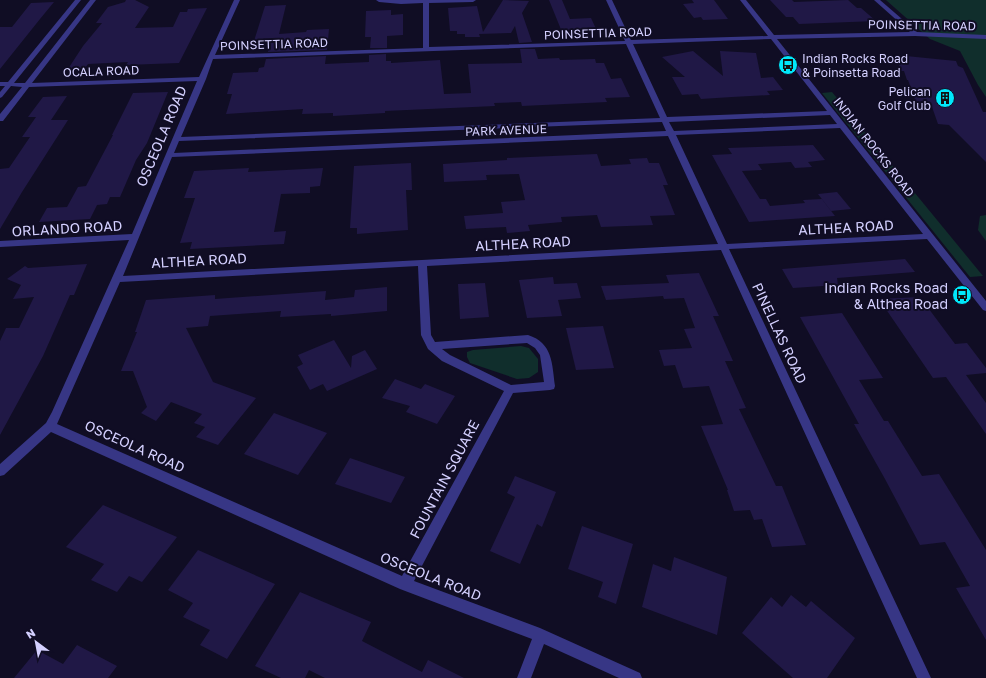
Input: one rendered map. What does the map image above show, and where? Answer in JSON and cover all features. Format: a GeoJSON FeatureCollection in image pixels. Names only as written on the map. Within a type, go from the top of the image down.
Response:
{"type":"FeatureCollection","features":[{"type":"Feature","properties":{"kind":"street"},"geometry":{"type":"LineString","coordinates":[[0,96],[78,0]]}},
{"type":"Feature","properties":{"kind":"street"},"geometry":{"type":"LineString","coordinates":[[0,119],[93,0]]}},
{"type":"Feature","properties":{"kind":"street","name":"OSCEOLA ROAD"},"geometry":{"type":"LineString","coordinates":[[237,0],[169,155],[117,279],[57,414],[50,426],[405,584],[540,635],[635,678]]}},
{"type":"Feature","properties":{"kind":"street"},"geometry":{"type":"LineString","coordinates":[[379,0],[394,2],[473,0]]}},
{"type":"Feature","properties":{"kind":"street","name":"PINELLAS ROAD"},"geometry":{"type":"LineString","coordinates":[[609,0],[924,678]]}},
{"type":"Feature","properties":{"kind":"street","name":"INDIAN ROCKS ROAD"},"geometry":{"type":"LineString","coordinates":[[743,0],[986,308]]}},
{"type":"Feature","properties":{"kind":"street"},"geometry":{"type":"LineString","coordinates":[[877,0],[915,34]]}},
{"type":"Feature","properties":{"kind":"street"},"geometry":{"type":"LineString","coordinates":[[426,2],[426,50]]}},
{"type":"Feature","properties":{"kind":"street","name":"POINSETTIA ROAD"},"geometry":{"type":"LineString","coordinates":[[211,58],[772,37],[915,34],[986,37]]}},
{"type":"Feature","properties":{"kind":"street","name":"OCALA ROAD"},"geometry":{"type":"LineString","coordinates":[[0,84],[27,85],[203,79]]}},
{"type":"Feature","properties":{"kind":"street","name":"PARK AVENUE"},"geometry":{"type":"LineString","coordinates":[[176,139],[832,113]]}},
{"type":"Feature","properties":{"kind":"street","name":"PARK AVENUE"},"geometry":{"type":"LineString","coordinates":[[169,155],[672,135],[843,126]]}},
{"type":"Feature","properties":{"kind":"street","name":"ALTHEA ROAD"},"geometry":{"type":"LineString","coordinates":[[117,279],[930,236]]}},
{"type":"Feature","properties":{"kind":"street","name":"ORLANDO ROAD"},"geometry":{"type":"LineString","coordinates":[[0,244],[134,237]]}},
{"type":"Feature","properties":{"kind":"street"},"geometry":{"type":"LineString","coordinates":[[422,262],[426,336],[432,346],[446,358],[510,388],[550,386],[545,355],[539,345],[528,339],[432,346]]}},
{"type":"Feature","properties":{"kind":"street","name":"FOUNTAIN SQUARE"},"geometry":{"type":"LineString","coordinates":[[405,584],[510,388]]}},
{"type":"Feature","properties":{"kind":"street"},"geometry":{"type":"LineString","coordinates":[[0,471],[50,426]]}},
{"type":"Feature","properties":{"kind":"street"},"geometry":{"type":"LineString","coordinates":[[524,678],[540,635]]}},
{"type":"Feature","properties":{"kind":"green space"},"geometry":{"type":"Polygon","coordinates":[[[886,0],[986,0],[986,97],[960,51],[930,39],[886,0]]]}},
{"type":"Feature","properties":{"kind":"green space"},"geometry":{"type":"Polygon","coordinates":[[[832,92],[983,276],[970,277],[822,93],[832,92]]]}},
{"type":"Feature","properties":{"kind":"green space"},"geometry":{"type":"Polygon","coordinates":[[[986,215],[986,241],[978,230],[980,216],[986,215]]]}},
{"type":"Feature","properties":{"kind":"green space"},"geometry":{"type":"Polygon","coordinates":[[[521,346],[529,348],[538,359],[538,372],[529,378],[517,379],[470,363],[467,357],[467,352],[473,350],[521,346]]]}},
{"type":"Feature","properties":{"kind":"building"},"geometry":{"type":"Polygon","coordinates":[[[126,0],[135,0],[149,7],[135,28],[173,27],[180,12],[187,12],[188,9],[207,8],[179,63],[126,65],[128,62],[88,64],[85,68],[68,69],[83,46],[102,23],[96,23],[108,7],[125,2],[126,0]]]}},
{"type":"Feature","properties":{"kind":"building"},"geometry":{"type":"Polygon","coordinates":[[[503,0],[529,1],[522,13],[532,42],[519,43],[515,26],[511,33],[479,34],[480,37],[465,37],[465,34],[457,34],[457,31],[450,31],[448,8],[477,6],[483,32],[503,0]]]}},
{"type":"Feature","properties":{"kind":"building"},"geometry":{"type":"Polygon","coordinates":[[[549,0],[562,0],[570,19],[591,18],[597,31],[562,32],[549,0]]]}},
{"type":"Feature","properties":{"kind":"building"},"geometry":{"type":"Polygon","coordinates":[[[692,0],[714,0],[728,19],[703,20],[701,17],[694,18],[683,4],[694,3],[692,0]]]}},
{"type":"Feature","properties":{"kind":"building"},"geometry":{"type":"Polygon","coordinates":[[[770,0],[792,0],[794,2],[848,0],[857,8],[861,8],[876,21],[799,24],[793,17],[786,17],[770,0]]]}},
{"type":"Feature","properties":{"kind":"building"},"geometry":{"type":"Polygon","coordinates":[[[54,2],[0,69],[0,27],[12,27],[31,3],[54,2]]]}},
{"type":"Feature","properties":{"kind":"building"},"geometry":{"type":"Polygon","coordinates":[[[286,5],[279,34],[329,29],[327,50],[268,52],[270,41],[254,41],[265,6],[286,5]]]}},
{"type":"Feature","properties":{"kind":"building"},"geometry":{"type":"Polygon","coordinates":[[[391,10],[391,15],[403,14],[403,35],[387,36],[387,48],[370,48],[371,37],[365,37],[366,11],[391,10]]]}},
{"type":"Feature","properties":{"kind":"building"},"geometry":{"type":"Polygon","coordinates":[[[520,49],[535,49],[538,59],[595,59],[596,63],[604,63],[611,79],[621,78],[630,97],[605,98],[607,102],[522,106],[521,102],[494,103],[495,106],[385,111],[385,113],[333,116],[333,113],[302,114],[303,109],[226,114],[232,94],[227,94],[233,73],[258,72],[259,68],[264,67],[266,59],[326,56],[325,64],[369,62],[369,55],[386,54],[386,61],[391,61],[391,63],[440,60],[444,94],[471,93],[468,64],[522,63],[520,49]]]}},
{"type":"Feature","properties":{"kind":"building"},"geometry":{"type":"Polygon","coordinates":[[[693,51],[723,76],[720,51],[756,53],[761,78],[773,77],[783,90],[767,91],[770,95],[701,99],[698,94],[682,95],[672,77],[685,77],[662,57],[693,51]]]}},
{"type":"Feature","properties":{"kind":"building","name":"Pelican Golf Club"},"geometry":{"type":"Polygon","coordinates":[[[896,55],[956,61],[958,66],[963,68],[983,112],[986,112],[986,162],[949,125],[938,124],[932,107],[917,105],[904,71],[901,71],[896,55]]]}},
{"type":"Feature","properties":{"kind":"building"},"geometry":{"type":"Polygon","coordinates":[[[168,92],[147,143],[136,160],[120,197],[110,197],[107,204],[97,205],[90,219],[39,222],[47,208],[67,207],[78,187],[86,186],[133,93],[168,92]]]}},
{"type":"Feature","properties":{"kind":"building"},"geometry":{"type":"Polygon","coordinates":[[[67,96],[51,120],[68,120],[0,229],[0,169],[9,168],[30,137],[22,137],[36,117],[28,117],[43,97],[67,96]]]}},
{"type":"Feature","properties":{"kind":"building"},"geometry":{"type":"Polygon","coordinates":[[[813,145],[825,160],[808,162],[812,167],[795,168],[791,162],[758,164],[762,170],[742,171],[760,199],[766,199],[770,206],[805,203],[803,200],[822,199],[835,216],[749,222],[712,155],[732,154],[728,148],[813,145]]]}},
{"type":"Feature","properties":{"kind":"building"},"geometry":{"type":"Polygon","coordinates":[[[597,154],[601,166],[631,164],[629,159],[647,158],[649,163],[659,163],[668,185],[663,185],[675,215],[650,216],[653,225],[601,227],[597,215],[561,217],[562,222],[528,225],[530,231],[507,233],[506,227],[466,229],[464,216],[503,213],[501,202],[525,200],[519,174],[486,175],[487,180],[444,182],[443,164],[507,160],[507,158],[597,154]]]}},
{"type":"Feature","properties":{"kind":"building"},"geometry":{"type":"Polygon","coordinates":[[[411,163],[412,190],[406,190],[408,230],[357,234],[357,228],[350,228],[354,166],[411,163]]]}},
{"type":"Feature","properties":{"kind":"building"},"geometry":{"type":"Polygon","coordinates":[[[249,168],[248,172],[323,168],[320,186],[310,187],[310,193],[281,194],[274,232],[286,231],[284,244],[190,249],[192,242],[180,243],[195,198],[184,198],[194,171],[249,168]]]}},
{"type":"Feature","properties":{"kind":"building"},"geometry":{"type":"Polygon","coordinates":[[[837,192],[851,209],[831,211],[818,194],[837,192]]]}},
{"type":"Feature","properties":{"kind":"building"},"geometry":{"type":"Polygon","coordinates":[[[905,259],[915,272],[837,278],[838,285],[793,288],[782,269],[905,259]]]}},
{"type":"Feature","properties":{"kind":"building"},"geometry":{"type":"Polygon","coordinates":[[[87,264],[74,295],[70,295],[43,356],[0,435],[0,341],[6,328],[19,328],[34,297],[13,299],[21,285],[7,279],[25,266],[28,268],[87,264]]]}},
{"type":"Feature","properties":{"kind":"building"},"geometry":{"type":"Polygon","coordinates":[[[699,273],[719,316],[713,316],[733,361],[725,361],[746,408],[739,409],[776,486],[782,486],[806,545],[772,547],[762,519],[754,520],[750,510],[734,511],[728,490],[701,426],[723,424],[709,386],[683,388],[675,365],[664,366],[659,350],[692,348],[684,329],[695,328],[684,298],[664,299],[663,296],[606,300],[601,286],[669,283],[666,275],[699,273]]]}},
{"type":"Feature","properties":{"kind":"building"},"geometry":{"type":"Polygon","coordinates":[[[553,277],[554,284],[577,283],[581,298],[558,300],[562,316],[527,318],[519,280],[553,277]]]}},
{"type":"Feature","properties":{"kind":"building"},"geometry":{"type":"Polygon","coordinates":[[[485,283],[489,317],[460,319],[458,284],[485,283]]]}},
{"type":"Feature","properties":{"kind":"building"},"geometry":{"type":"Polygon","coordinates":[[[387,287],[387,311],[331,316],[331,314],[280,317],[281,311],[210,316],[208,326],[186,328],[213,382],[256,398],[218,445],[196,437],[205,427],[194,423],[202,414],[171,402],[156,421],[141,413],[147,407],[133,371],[121,371],[137,332],[135,332],[146,300],[215,295],[215,299],[326,291],[325,300],[354,297],[355,290],[387,287]]]}},
{"type":"Feature","properties":{"kind":"building"},"geometry":{"type":"Polygon","coordinates":[[[920,297],[955,344],[967,343],[986,368],[986,373],[966,375],[986,403],[986,434],[946,377],[933,378],[879,299],[920,297]]]}},
{"type":"Feature","properties":{"kind":"building"},"geometry":{"type":"Polygon","coordinates":[[[842,313],[883,378],[859,380],[884,421],[888,421],[922,476],[939,474],[986,550],[986,640],[956,588],[970,586],[945,542],[920,545],[854,424],[859,424],[800,317],[842,313]]]}},
{"type":"Feature","properties":{"kind":"building"},"geometry":{"type":"Polygon","coordinates":[[[603,326],[614,368],[576,370],[566,328],[603,326]]]}},
{"type":"Feature","properties":{"kind":"building"},"geometry":{"type":"Polygon","coordinates":[[[334,340],[351,368],[352,356],[365,350],[377,369],[327,391],[323,384],[310,390],[297,367],[303,364],[298,355],[334,340]]]}},
{"type":"Feature","properties":{"kind":"building"},"geometry":{"type":"Polygon","coordinates":[[[395,379],[421,389],[425,384],[455,396],[437,424],[406,412],[410,406],[382,398],[395,379]]]}},
{"type":"Feature","properties":{"kind":"building"},"geometry":{"type":"Polygon","coordinates":[[[274,413],[327,433],[298,475],[244,454],[274,413]]]}},
{"type":"Feature","properties":{"kind":"building"},"geometry":{"type":"Polygon","coordinates":[[[350,458],[405,477],[391,503],[335,484],[350,458]]]}},
{"type":"Feature","properties":{"kind":"building"},"geometry":{"type":"Polygon","coordinates":[[[515,476],[556,492],[542,527],[537,524],[520,564],[490,551],[515,497],[507,493],[515,476]]]}},
{"type":"Feature","properties":{"kind":"building"},"geometry":{"type":"Polygon","coordinates":[[[103,505],[177,537],[142,582],[129,576],[117,592],[91,580],[104,564],[66,547],[103,505]]]}},
{"type":"Feature","properties":{"kind":"building"},"geometry":{"type":"Polygon","coordinates":[[[582,526],[633,544],[616,604],[598,597],[603,582],[568,569],[582,526]]]}},
{"type":"Feature","properties":{"kind":"building"},"geometry":{"type":"Polygon","coordinates":[[[198,550],[275,584],[227,659],[200,645],[210,630],[183,617],[193,603],[168,590],[198,550]]]}},
{"type":"Feature","properties":{"kind":"building"},"geometry":{"type":"Polygon","coordinates":[[[674,557],[727,577],[717,635],[642,607],[653,564],[671,571],[674,557]]]}},
{"type":"Feature","properties":{"kind":"building"},"geometry":{"type":"Polygon","coordinates":[[[300,592],[371,622],[362,641],[422,672],[428,660],[464,678],[325,678],[309,670],[305,678],[281,678],[255,666],[300,592]]]}},
{"type":"Feature","properties":{"kind":"building"},"geometry":{"type":"Polygon","coordinates":[[[791,595],[806,607],[811,601],[855,638],[827,678],[793,678],[742,633],[771,597],[782,607],[791,595]]]}},
{"type":"Feature","properties":{"kind":"building"},"geometry":{"type":"Polygon","coordinates":[[[77,645],[117,666],[108,678],[14,678],[37,650],[63,664],[77,645]]]}},
{"type":"Feature","properties":{"kind":"place","name":"Indian Rocks Road & Poinsetta Road"},"geometry":{"type":"Point","coordinates":[788,65]}},
{"type":"Feature","properties":{"kind":"place","name":"Pelican Golf Club"},"geometry":{"type":"Point","coordinates":[945,98]}},
{"type":"Feature","properties":{"kind":"place","name":"Indian Rocks Road & Althea Road"},"geometry":{"type":"Point","coordinates":[962,295]}}]}
